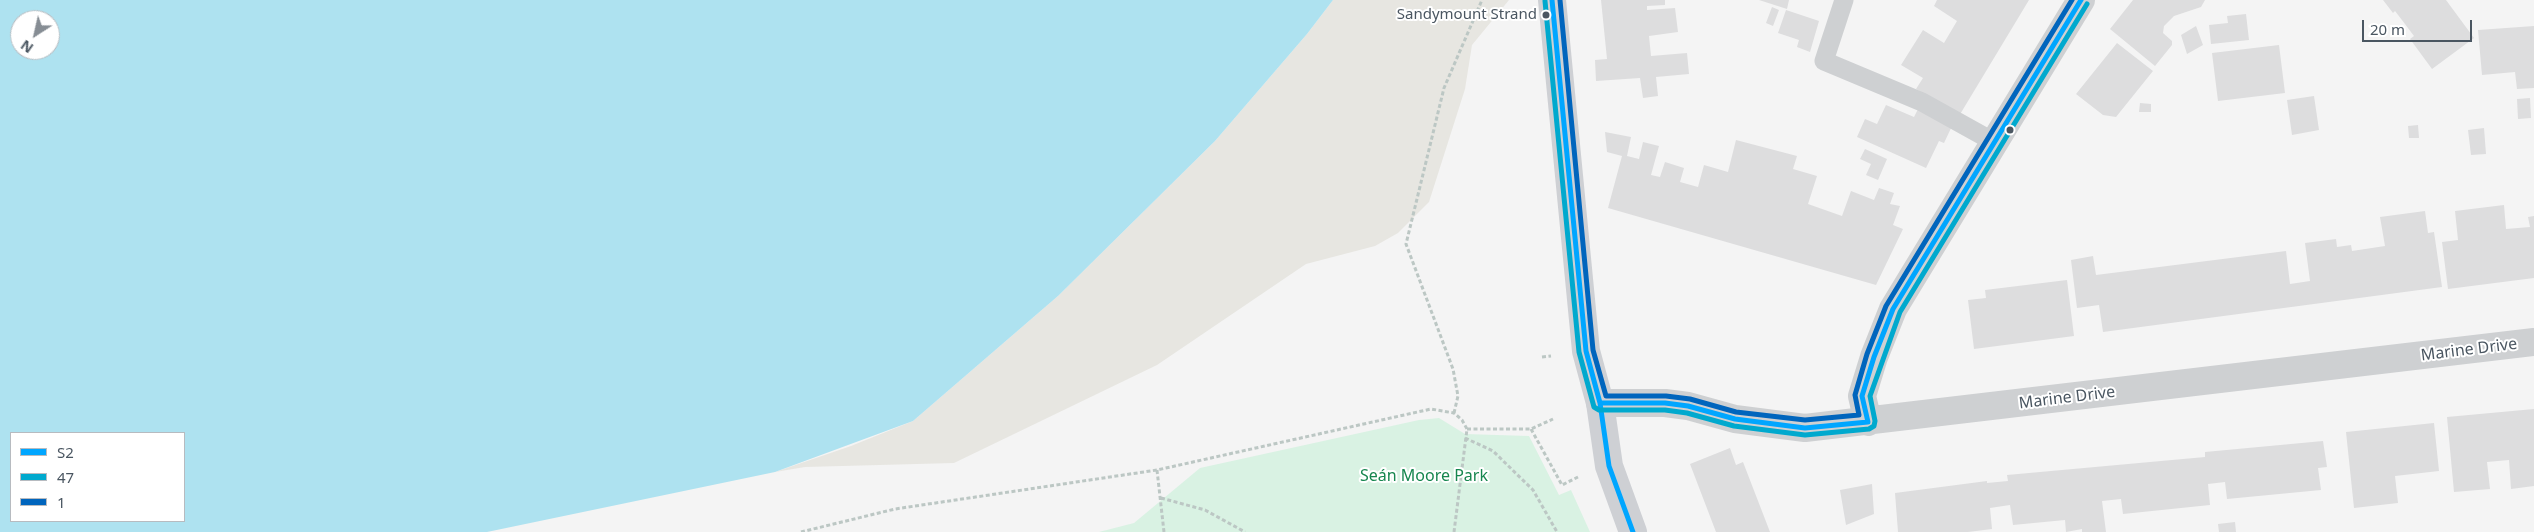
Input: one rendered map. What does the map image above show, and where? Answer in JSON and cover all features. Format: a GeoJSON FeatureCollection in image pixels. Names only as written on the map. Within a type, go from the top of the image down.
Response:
{"type":"FeatureCollection","features":[{"type":"Feature","properties":{"kind":"main road"},"geometry":{"type":"LineString","coordinates":[[1552,0],[1580,306],[1586,351],[1600,403],[1609,466],[1633,532]]}},
{"type":"Feature","properties":{"kind":"street"},"geometry":{"type":"LineString","coordinates":[[1868,422],[1862,396],[1874,357],[1893,309],[2081,0]]}},
{"type":"Feature","properties":{"kind":"street","name":"Marine Drive"},"geometry":{"type":"LineString","coordinates":[[1600,403],[1665,403],[1688,406],[1735,419],[1805,428],[2534,342]]}},
{"type":"Feature","properties":{"kind":"lane"},"geometry":{"type":"LineString","coordinates":[[1844,0],[1824,61],[1922,102],[1994,142]]}},
{"type":"Feature","properties":{"kind":"path"},"geometry":{"type":"LineString","coordinates":[[1454,413],[1458,396],[1453,369],[1406,244],[1444,88],[1482,0]]}},
{"type":"Feature","properties":{"kind":"path"},"geometry":{"type":"LineString","coordinates":[[1542,357],[1551,356]]}},
{"type":"Feature","properties":{"kind":"path"},"geometry":{"type":"LineString","coordinates":[[801,532],[894,509],[1157,470],[1431,408],[1454,413],[1462,420],[1466,429],[1454,532]]}},
{"type":"Feature","properties":{"kind":"path"},"geometry":{"type":"LineString","coordinates":[[1466,429],[1531,429],[1554,419]]}},
{"type":"Feature","properties":{"kind":"path"},"geometry":{"type":"LineString","coordinates":[[1531,429],[1562,485],[1581,476]]}},
{"type":"Feature","properties":{"kind":"path"},"geometry":{"type":"LineString","coordinates":[[1465,438],[1493,452],[1533,490],[1557,532]]}},
{"type":"Feature","properties":{"kind":"path"},"geometry":{"type":"LineString","coordinates":[[1157,470],[1164,532]]}},
{"type":"Feature","properties":{"kind":"path"},"geometry":{"type":"LineString","coordinates":[[1161,498],[1205,510],[1245,532]]}},
{"type":"Feature","properties":{"kind":"green space","name":"Seán Moore Park"},"geometry":{"type":"Polygon","coordinates":[[[1439,418],[1465,434],[1529,436],[1559,495],[1571,490],[1590,532],[1099,532],[1134,523],[1200,468],[1419,420],[1439,418]]]}},
{"type":"Feature","properties":{"kind":"sand","name":"Sandymount Strand"},"geometry":{"type":"Polygon","coordinates":[[[1333,0],[1509,0],[1472,45],[1465,89],[1429,202],[1398,233],[1375,246],[1306,264],[1157,365],[954,463],[805,467],[775,472],[851,446],[913,421],[1058,296],[1215,141],[1307,34],[1333,0]]]}},
{"type":"Feature","properties":{"kind":"water"},"geometry":{"type":"Polygon","coordinates":[[[0,0],[1333,0],[1307,34],[1215,141],[1058,296],[913,421],[775,472],[487,532],[0,532],[0,0]]]}},
{"type":"Feature","properties":{"kind":"building"},"geometry":{"type":"Polygon","coordinates":[[[1601,0],[1665,0],[1665,5],[1647,6],[1647,10],[1675,8],[1678,32],[1649,36],[1651,56],[1687,53],[1689,74],[1656,77],[1658,96],[1643,98],[1640,78],[1596,81],[1595,60],[1607,59],[1601,0]]]}},
{"type":"Feature","properties":{"kind":"building"},"geometry":{"type":"Polygon","coordinates":[[[1759,0],[1789,0],[1787,9],[1759,0]]]}},
{"type":"Feature","properties":{"kind":"building"},"geometry":{"type":"Polygon","coordinates":[[[1937,0],[2029,0],[1959,116],[1916,89],[1923,78],[1901,65],[1923,30],[1944,43],[1957,21],[1934,6],[1937,0]]]}},
{"type":"Feature","properties":{"kind":"building"},"geometry":{"type":"Polygon","coordinates":[[[2133,0],[2205,0],[2201,7],[2174,16],[2164,26],[2163,33],[2172,41],[2172,45],[2155,66],[2110,29],[2133,0]]]}},
{"type":"Feature","properties":{"kind":"building"},"geometry":{"type":"Polygon","coordinates":[[[2383,0],[2446,0],[2474,38],[2432,69],[2410,39],[2414,36],[2395,11],[2393,13],[2383,0]]]}},
{"type":"Feature","properties":{"kind":"building"},"geometry":{"type":"Polygon","coordinates":[[[1772,7],[1779,10],[1773,26],[1766,23],[1772,7]]]}},
{"type":"Feature","properties":{"kind":"building"},"geometry":{"type":"Polygon","coordinates":[[[1786,10],[1819,21],[1810,52],[1797,47],[1799,40],[1778,33],[1786,10]]]}},
{"type":"Feature","properties":{"kind":"building"},"geometry":{"type":"Polygon","coordinates":[[[2246,14],[2249,40],[2211,44],[2209,25],[2228,23],[2227,16],[2246,14]]]}},
{"type":"Feature","properties":{"kind":"building"},"geometry":{"type":"Polygon","coordinates":[[[2196,26],[2203,45],[2187,54],[2181,35],[2196,26]]]}},
{"type":"Feature","properties":{"kind":"building"},"geometry":{"type":"Polygon","coordinates":[[[2534,26],[2534,88],[2517,89],[2515,72],[2482,75],[2478,30],[2534,26]]]}},
{"type":"Feature","properties":{"kind":"building"},"geometry":{"type":"Polygon","coordinates":[[[2117,43],[2153,71],[2116,117],[2103,115],[2076,94],[2117,43]]]}},
{"type":"Feature","properties":{"kind":"building"},"geometry":{"type":"Polygon","coordinates":[[[2279,45],[2285,93],[2218,101],[2212,53],[2279,45]]]}},
{"type":"Feature","properties":{"kind":"building"},"geometry":{"type":"Polygon","coordinates":[[[2314,96],[2319,130],[2292,135],[2287,100],[2314,96]]]}},
{"type":"Feature","properties":{"kind":"building"},"geometry":{"type":"Polygon","coordinates":[[[2530,98],[2531,118],[2518,119],[2517,99],[2530,98]]]}},
{"type":"Feature","properties":{"kind":"building"},"geometry":{"type":"Polygon","coordinates":[[[2140,103],[2151,104],[2151,112],[2139,112],[2140,103]]]}},
{"type":"Feature","properties":{"kind":"building"},"geometry":{"type":"Polygon","coordinates":[[[1886,105],[1914,117],[1918,109],[1953,124],[1944,143],[1939,141],[1926,168],[1857,137],[1865,119],[1877,124],[1886,105]]]}},
{"type":"Feature","properties":{"kind":"building"},"geometry":{"type":"Polygon","coordinates":[[[2418,125],[2419,138],[2409,138],[2408,126],[2418,125]]]}},
{"type":"Feature","properties":{"kind":"building"},"geometry":{"type":"Polygon","coordinates":[[[2484,128],[2486,154],[2471,155],[2468,130],[2484,128]]]}},
{"type":"Feature","properties":{"kind":"building"},"geometry":{"type":"Polygon","coordinates":[[[1605,132],[1631,137],[1627,156],[1639,159],[1643,142],[1659,146],[1651,175],[1660,177],[1665,162],[1684,168],[1680,182],[1698,187],[1704,165],[1728,172],[1736,140],[1797,156],[1793,169],[1817,176],[1808,204],[1842,216],[1851,191],[1874,200],[1879,188],[1894,193],[1890,204],[1900,206],[1893,225],[1903,229],[1876,285],[1608,208],[1622,156],[1607,152],[1605,132]]]}},
{"type":"Feature","properties":{"kind":"building"},"geometry":{"type":"Polygon","coordinates":[[[1865,149],[1887,159],[1878,180],[1866,175],[1871,164],[1860,159],[1865,149]]]}},
{"type":"Feature","properties":{"kind":"building"},"geometry":{"type":"Polygon","coordinates":[[[2504,205],[2506,229],[2530,227],[2528,217],[2534,216],[2534,278],[2448,289],[2442,242],[2458,240],[2455,211],[2504,205]]]}},
{"type":"Feature","properties":{"kind":"building"},"geometry":{"type":"Polygon","coordinates":[[[2425,211],[2428,233],[2434,232],[2442,287],[2103,332],[2099,305],[2077,308],[2071,260],[2093,256],[2096,275],[2286,251],[2290,284],[2310,281],[2305,243],[2336,239],[2337,247],[2351,245],[2352,251],[2385,246],[2380,217],[2425,211]]]}},
{"type":"Feature","properties":{"kind":"building"},"geometry":{"type":"Polygon","coordinates":[[[2067,280],[2074,336],[1974,349],[1968,300],[1986,298],[1985,290],[2067,280]]]}},
{"type":"Feature","properties":{"kind":"building"},"geometry":{"type":"Polygon","coordinates":[[[2534,409],[2534,486],[2511,489],[2509,460],[2487,462],[2490,489],[2454,492],[2447,417],[2534,409]]]}},
{"type":"Feature","properties":{"kind":"building"},"geometry":{"type":"Polygon","coordinates":[[[2434,423],[2439,471],[2395,476],[2398,503],[2354,508],[2346,432],[2434,423]]]}},
{"type":"Feature","properties":{"kind":"building"},"geometry":{"type":"Polygon","coordinates":[[[2323,441],[2327,467],[2318,468],[2321,490],[2227,499],[2225,482],[2208,484],[2210,505],[2123,514],[2121,499],[2102,501],[2106,532],[2082,532],[2082,529],[2066,532],[2065,520],[2013,525],[2010,505],[1990,508],[1992,529],[1968,532],[1898,532],[1895,493],[1987,481],[1987,483],[2008,481],[2007,475],[2205,457],[2205,452],[2323,441]]]}},
{"type":"Feature","properties":{"kind":"building"},"geometry":{"type":"Polygon","coordinates":[[[1730,448],[1736,465],[1743,462],[1770,532],[1716,532],[1690,464],[1730,448]]]}},
{"type":"Feature","properties":{"kind":"building"},"geometry":{"type":"Polygon","coordinates":[[[1872,484],[1874,514],[1846,525],[1840,490],[1872,484]]]}},
{"type":"Feature","properties":{"kind":"building"},"geometry":{"type":"Polygon","coordinates":[[[2235,522],[2236,532],[2219,532],[2218,524],[2235,522]]]}},
{"type":"Feature","properties":{"kind":"transit line","name":"S2"},"geometry":{"type":"LineString","coordinates":[[1552,0],[1586,351],[1600,403],[1609,466],[1633,532]]}},
{"type":"Feature","properties":{"kind":"transit line","name":"1"},"geometry":{"type":"LineString","coordinates":[[1560,0],[1593,350],[1606,396],[1666,396],[1690,399],[1736,412],[1805,420],[1859,415],[1855,395],[1867,354],[1886,306],[2072,0]]}},
{"type":"Feature","properties":{"kind":"transit line","name":"S2"},"geometry":{"type":"LineString","coordinates":[[1600,403],[1665,403],[1688,406],[1735,419],[1805,428],[1868,422],[1862,396],[1874,357],[1893,309],[2081,0]]}},
{"type":"Feature","properties":{"kind":"transit line","name":"47"},"geometry":{"type":"LineString","coordinates":[[1545,1],[1579,352],[1594,407],[1599,410],[1665,410],[1687,413],[1734,426],[1805,435],[1869,429],[1874,426],[1875,421],[1870,396],[1900,312],[2087,4]]}},
{"type":"Feature","properties":{"kind":"place","name":"Sandymount Strand"},"geometry":{"type":"Point","coordinates":[1546,15]}}]}
